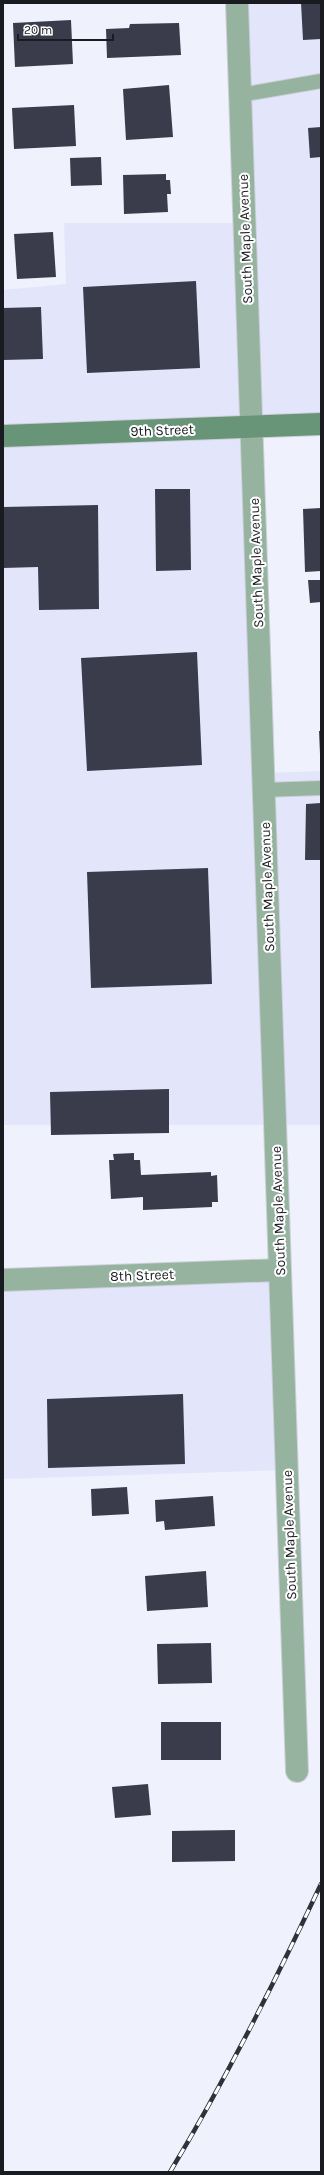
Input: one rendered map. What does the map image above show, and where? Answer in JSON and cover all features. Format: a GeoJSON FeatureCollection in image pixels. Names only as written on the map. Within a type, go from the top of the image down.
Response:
{"type":"FeatureCollection","features":[{"type":"Feature","properties":{"kind":"street","name":"South Maple Avenue"},"geometry":{"type":"LineString","coordinates":[[237,3],[297,1771]]}},
{"type":"Feature","properties":{"kind":"street","name":"9th Street"},"geometry":{"type":"LineString","coordinates":[[3,436],[321,424]]}},
{"type":"Feature","properties":{"kind":"street","name":"8th Street"},"geometry":{"type":"LineString","coordinates":[[3,1280],[280,1270]]}},
{"type":"Feature","properties":{"kind":"lane"},"geometry":{"type":"LineString","coordinates":[[240,95],[321,81]]}},
{"type":"Feature","properties":{"kind":"lane"},"geometry":{"type":"LineString","coordinates":[[264,790],[321,788]]}},
{"type":"Feature","properties":{"kind":"shaded area"},"geometry":{"type":"Polygon","coordinates":[[[237,3],[321,3],[321,424],[252,426],[264,773],[321,771],[321,1125],[3,1125],[3,290],[66,284],[64,223],[245,223],[237,3]]]}},
{"type":"Feature","properties":{"kind":"shaded area"},"geometry":{"type":"Polygon","coordinates":[[[280,1270],[287,1470],[3,1479],[3,1280],[280,1270]]]}},
{"type":"Feature","properties":{"kind":"building"},"geometry":{"type":"Polygon","coordinates":[[[301,3],[321,3],[321,39],[303,40],[301,3]]]}},
{"type":"Feature","properties":{"kind":"building"},"geometry":{"type":"Polygon","coordinates":[[[71,20],[73,64],[15,67],[13,23],[71,20]]]}},
{"type":"Feature","properties":{"kind":"building"},"geometry":{"type":"Polygon","coordinates":[[[179,23],[181,55],[107,58],[106,29],[129,28],[130,24],[179,23]]]}},
{"type":"Feature","properties":{"kind":"building"},"geometry":{"type":"Polygon","coordinates":[[[169,85],[173,137],[126,140],[123,89],[169,85]]]}},
{"type":"Feature","properties":{"kind":"building"},"geometry":{"type":"Polygon","coordinates":[[[74,105],[76,146],[14,149],[12,108],[74,105]]]}},
{"type":"Feature","properties":{"kind":"building"},"geometry":{"type":"Polygon","coordinates":[[[321,127],[321,157],[310,158],[308,128],[321,127]]]}},
{"type":"Feature","properties":{"kind":"building"},"geometry":{"type":"Polygon","coordinates":[[[101,157],[102,185],[71,186],[70,158],[101,157]]]}},
{"type":"Feature","properties":{"kind":"building"},"geometry":{"type":"Polygon","coordinates":[[[166,174],[166,180],[170,180],[171,194],[167,194],[168,212],[124,214],[123,175],[166,174]]]}},
{"type":"Feature","properties":{"kind":"building"},"geometry":{"type":"Polygon","coordinates":[[[53,232],[56,277],[17,279],[14,234],[53,232]]]}},
{"type":"Feature","properties":{"kind":"building"},"geometry":{"type":"Polygon","coordinates":[[[196,281],[200,368],[87,373],[83,287],[196,281]]]}},
{"type":"Feature","properties":{"kind":"building"},"geometry":{"type":"Polygon","coordinates":[[[41,307],[43,359],[3,360],[3,308],[41,307]]]}},
{"type":"Feature","properties":{"kind":"building"},"geometry":{"type":"Polygon","coordinates":[[[155,489],[190,489],[191,570],[156,571],[155,489]]]}},
{"type":"Feature","properties":{"kind":"building"},"geometry":{"type":"Polygon","coordinates":[[[98,505],[99,609],[39,610],[38,567],[3,568],[3,507],[98,505]]]}},
{"type":"Feature","properties":{"kind":"building"},"geometry":{"type":"Polygon","coordinates":[[[321,508],[321,571],[305,572],[303,509],[321,508]]]}},
{"type":"Feature","properties":{"kind":"building"},"geometry":{"type":"Polygon","coordinates":[[[308,580],[321,580],[321,602],[310,603],[308,580]]]}},
{"type":"Feature","properties":{"kind":"building"},"geometry":{"type":"Polygon","coordinates":[[[197,652],[202,765],[87,771],[81,658],[197,652]]]}},
{"type":"Feature","properties":{"kind":"building"},"geometry":{"type":"Polygon","coordinates":[[[319,731],[321,731],[321,754],[320,754],[319,731]]]}},
{"type":"Feature","properties":{"kind":"building"},"geometry":{"type":"Polygon","coordinates":[[[321,803],[321,860],[305,860],[306,804],[321,803]]]}},
{"type":"Feature","properties":{"kind":"building"},"geometry":{"type":"Polygon","coordinates":[[[208,868],[212,984],[91,988],[87,872],[208,868]]]}},
{"type":"Feature","properties":{"kind":"building"},"geometry":{"type":"Polygon","coordinates":[[[169,1089],[169,1133],[51,1135],[50,1092],[169,1089]]]}},
{"type":"Feature","properties":{"kind":"building"},"geometry":{"type":"Polygon","coordinates":[[[134,1153],[134,1160],[140,1160],[141,1175],[211,1172],[211,1176],[217,1175],[218,1202],[212,1202],[212,1207],[143,1210],[143,1197],[111,1199],[109,1160],[114,1160],[113,1154],[134,1153]]]}},
{"type":"Feature","properties":{"kind":"building"},"geometry":{"type":"Polygon","coordinates":[[[183,1394],[185,1464],[48,1468],[47,1399],[183,1394]]]}},
{"type":"Feature","properties":{"kind":"building"},"geometry":{"type":"Polygon","coordinates":[[[127,1487],[129,1514],[92,1516],[91,1489],[127,1487]]]}},
{"type":"Feature","properties":{"kind":"building"},"geometry":{"type":"Polygon","coordinates":[[[213,1496],[215,1526],[165,1530],[164,1521],[156,1522],[155,1500],[213,1496]]]}},
{"type":"Feature","properties":{"kind":"building"},"geometry":{"type":"Polygon","coordinates":[[[206,1571],[208,1607],[147,1611],[145,1576],[206,1571]]]}},
{"type":"Feature","properties":{"kind":"building"},"geometry":{"type":"Polygon","coordinates":[[[211,1643],[212,1683],[158,1684],[157,1644],[211,1643]]]}},
{"type":"Feature","properties":{"kind":"building"},"geometry":{"type":"Polygon","coordinates":[[[161,1722],[221,1722],[221,1760],[161,1760],[161,1722]]]}},
{"type":"Feature","properties":{"kind":"building"},"geometry":{"type":"Polygon","coordinates":[[[148,1784],[151,1815],[115,1818],[112,1787],[148,1784]]]}},
{"type":"Feature","properties":{"kind":"building"},"geometry":{"type":"Polygon","coordinates":[[[235,1830],[235,1861],[172,1862],[172,1831],[235,1830]]]}},
{"type":"Feature","properties":{"kind":"railway"},"geometry":{"type":"LineString","coordinates":[[170,2172],[211,2102],[249,2030],[321,1884]]}}]}
